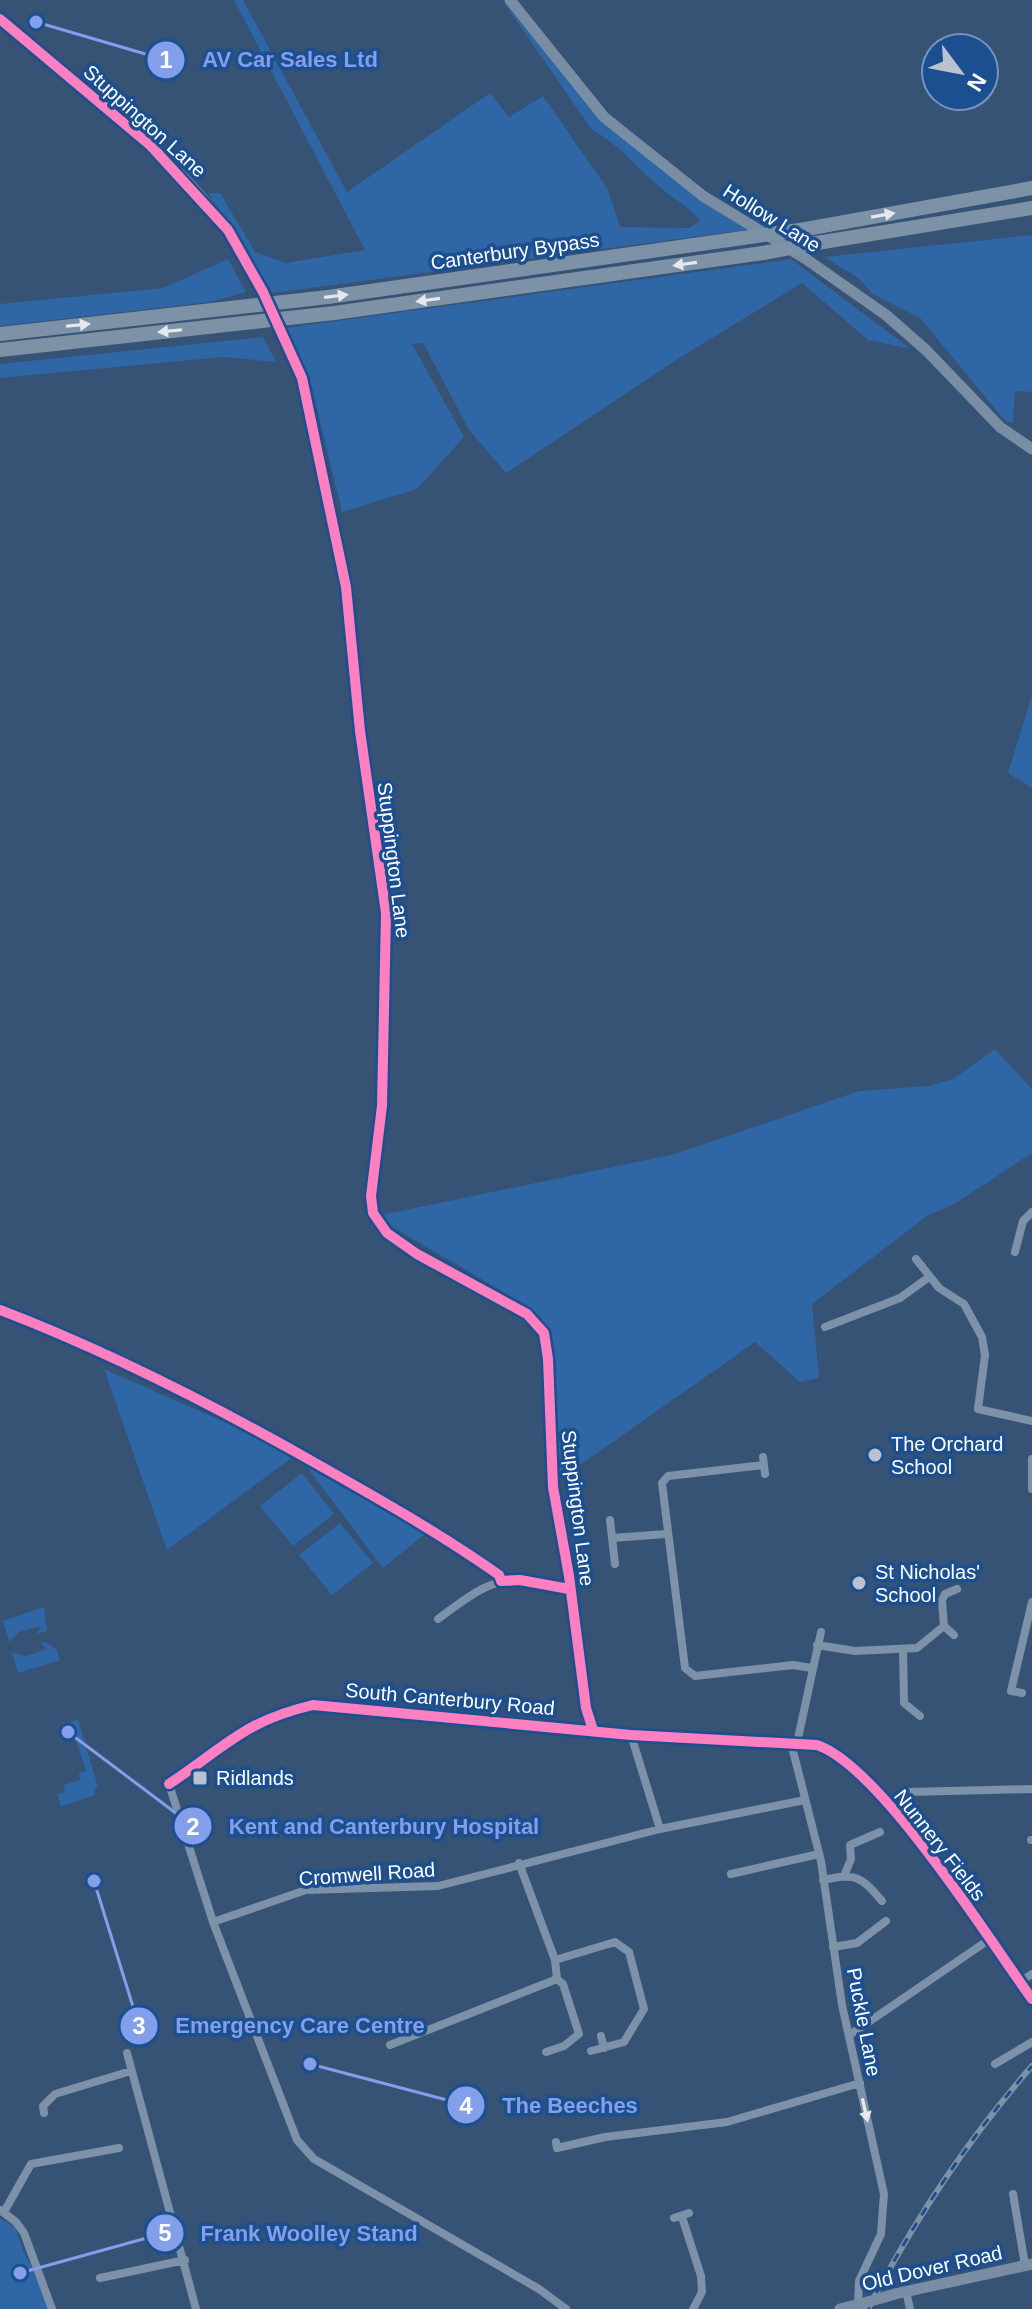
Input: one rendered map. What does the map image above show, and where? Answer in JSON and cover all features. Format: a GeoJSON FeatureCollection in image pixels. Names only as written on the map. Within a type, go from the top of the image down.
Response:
{"type":"FeatureCollection","features":[{"type":"Feature","properties":{"kind":"highway"},"geometry":{"type":"LineString","coordinates":[[926,207],[1032,178]]}},
{"type":"Feature","properties":{"kind":"highway","name":"Canterbury Bypass"},"geometry":{"type":"LineString","coordinates":[[0,334],[328,297],[806,229],[1032,188]]}},
{"type":"Feature","properties":{"kind":"highway","name":"Canterbury Bypass"},"geometry":{"type":"LineString","coordinates":[[0,350],[334,313],[763,253],[1032,208]]}},
{"type":"Feature","properties":{"kind":"street","name":"Hollow Lane"},"geometry":{"type":"LineString","coordinates":[[510,0],[604,117],[703,196],[806,259],[886,315],[926,350],[1000,427],[1032,449]]}},
{"type":"Feature","properties":{"kind":"street","name":"Stuppington Lane"},"geometry":{"type":"LineString","coordinates":[[0,19],[151,146],[228,230],[251,269],[293,357],[310,410],[346,587],[360,731],[386,913],[382,1106],[371,1196],[373,1213],[387,1233],[417,1254],[527,1314],[538,1324],[547,1343],[552,1480],[586,1708],[593,1730]]}},
{"type":"Feature","properties":{"kind":"street"},"geometry":{"type":"LineString","coordinates":[[1015,1252],[1023,1221],[1032,1212]]}},
{"type":"Feature","properties":{"kind":"street"},"geometry":{"type":"LineString","coordinates":[[916,1259],[929,1277],[964,1304],[984,1343],[978,1409],[1032,1421]]}},
{"type":"Feature","properties":{"kind":"street"},"geometry":{"type":"LineString","coordinates":[[825,1327],[900,1298],[929,1277]]}},
{"type":"Feature","properties":{"kind":"street"},"geometry":{"type":"LineString","coordinates":[[854,1317],[859,1328]]}},
{"type":"Feature","properties":{"kind":"street"},"geometry":{"type":"LineString","coordinates":[[1032,1459],[1032,1489]]}},
{"type":"Feature","properties":{"kind":"street"},"geometry":{"type":"LineString","coordinates":[[764,1465],[668,1476],[661,1490],[685,1668],[689,1673],[701,1676],[793,1665],[812,1668]]}},
{"type":"Feature","properties":{"kind":"street"},"geometry":{"type":"LineString","coordinates":[[610,1520],[615,1564]]}},
{"type":"Feature","properties":{"kind":"street"},"geometry":{"type":"LineString","coordinates":[[612,1538],[666,1534]]}},
{"type":"Feature","properties":{"kind":"street"},"geometry":{"type":"LineString","coordinates":[[438,1619],[444,1609],[501,1581],[520,1580],[569,1589]]}},
{"type":"Feature","properties":{"kind":"street"},"geometry":{"type":"LineString","coordinates":[[954,1635],[944,1626],[942,1600],[945,1594],[957,1589]]}},
{"type":"Feature","properties":{"kind":"street"},"geometry":{"type":"LineString","coordinates":[[1022,1693],[1011,1691],[1032,1603]]}},
{"type":"Feature","properties":{"kind":"street"},"geometry":{"type":"LineString","coordinates":[[817,1645],[855,1651],[917,1648],[944,1626]]}},
{"type":"Feature","properties":{"kind":"street"},"geometry":{"type":"LineString","coordinates":[[794,1743],[821,1632]]}},
{"type":"Feature","properties":{"kind":"street"},"geometry":{"type":"LineString","coordinates":[[903,1649],[904,1703],[920,1716]]}},
{"type":"Feature","properties":{"kind":"street","name":"South Canterbury Road"},"geometry":{"type":"LineString","coordinates":[[213,1922],[169,1784],[245,1728],[279,1713],[313,1705],[631,1735],[794,1743]]}},
{"type":"Feature","properties":{"kind":"street"},"geometry":{"type":"LineString","coordinates":[[631,1735],[660,1829]]}},
{"type":"Feature","properties":{"kind":"street","name":"Puckle Lane"},"geometry":{"type":"LineString","coordinates":[[794,1743],[819,1854],[842,2005],[851,2034],[884,2194],[881,2234],[859,2281],[861,2304]]}},
{"type":"Feature","properties":{"kind":"street","name":"Nunnery Fields"},"geometry":{"type":"LineString","coordinates":[[794,1743],[836,1752],[887,1806],[946,1877],[1032,1999]]}},
{"type":"Feature","properties":{"kind":"street"},"geometry":{"type":"LineString","coordinates":[[887,1806],[908,1792],[1032,1789]]}},
{"type":"Feature","properties":{"kind":"street","name":"Cromwell Road"},"geometry":{"type":"LineString","coordinates":[[213,1922],[306,1890],[438,1886],[660,1829],[805,1800]]}},
{"type":"Feature","properties":{"kind":"street"},"geometry":{"type":"LineString","coordinates":[[844,1876],[851,1859],[850,1845],[880,1832]]}},
{"type":"Feature","properties":{"kind":"street"},"geometry":{"type":"LineString","coordinates":[[731,1874],[819,1854]]}},
{"type":"Feature","properties":{"kind":"street"},"geometry":{"type":"LineString","coordinates":[[519,1863],[555,1960],[557,1979],[563,1984],[579,2034],[564,2046],[546,2052]]}},
{"type":"Feature","properties":{"kind":"street"},"geometry":{"type":"LineString","coordinates":[[823,1880],[844,1876],[864,1880],[882,1901]]}},
{"type":"Feature","properties":{"kind":"street"},"geometry":{"type":"LineString","coordinates":[[833,1947],[857,1943],[886,1921]]}},
{"type":"Feature","properties":{"kind":"street"},"geometry":{"type":"LineString","coordinates":[[213,1922],[290,2127],[304,2149],[314,2159],[413,2219],[563,2303],[566,2309]]}},
{"type":"Feature","properties":{"kind":"street"},"geometry":{"type":"LineString","coordinates":[[851,2034],[990,1939]]}},
{"type":"Feature","properties":{"kind":"street"},"geometry":{"type":"LineString","coordinates":[[555,1960],[615,1942],[629,1952],[644,2009],[628,2039],[591,2051]]}},
{"type":"Feature","properties":{"kind":"street"},"geometry":{"type":"LineString","coordinates":[[1020,1982],[1032,1974]]}},
{"type":"Feature","properties":{"kind":"street"},"geometry":{"type":"LineString","coordinates":[[390,2045],[501,2004],[557,1979]]}},
{"type":"Feature","properties":{"kind":"street"},"geometry":{"type":"LineString","coordinates":[[398,2028],[402,2039]]}},
{"type":"Feature","properties":{"kind":"street"},"geometry":{"type":"LineString","coordinates":[[601,2036],[604,2048]]}},
{"type":"Feature","properties":{"kind":"street"},"geometry":{"type":"LineString","coordinates":[[1000,2064],[1032,2042]]}},
{"type":"Feature","properties":{"kind":"street"},"geometry":{"type":"LineString","coordinates":[[127,2053],[196,2309]]}},
{"type":"Feature","properties":{"kind":"street"},"geometry":{"type":"LineString","coordinates":[[44,2113],[43,2106],[55,2094],[131,2071]]}},
{"type":"Feature","properties":{"kind":"street"},"geometry":{"type":"LineString","coordinates":[[556,2142],[557,2148],[605,2134],[727,2122],[860,2083]]}},
{"type":"Feature","properties":{"kind":"street"},"geometry":{"type":"LineString","coordinates":[[52,2309],[24,2233],[2,2211],[31,2164],[108,2155],[119,2148]]}},
{"type":"Feature","properties":{"kind":"street"},"geometry":{"type":"LineString","coordinates":[[1013,2194],[1029,2264]]}},
{"type":"Feature","properties":{"kind":"street"},"geometry":{"type":"LineString","coordinates":[[682,2216],[701,2276],[702,2292],[693,2309]]}},
{"type":"Feature","properties":{"kind":"street"},"geometry":{"type":"LineString","coordinates":[[100,2278],[185,2260]]}},
{"type":"Feature","properties":{"kind":"street","name":"Old Dover Road"},"geometry":{"type":"LineString","coordinates":[[840,2309],[1029,2264]]}},
{"type":"Feature","properties":{"kind":"street"},"geometry":{"type":"LineString","coordinates":[[901,2293],[910,2309]]}},
{"type":"Feature","properties":{"kind":"shaded area"},"geometry":{"type":"Polygon","coordinates":[[[234,0],[243,0],[347,192],[490,93],[509,117],[543,96],[607,188],[620,227],[689,228],[700,221],[618,148],[592,130],[502,0],[603,118],[753,229],[273,293],[208,193],[220,193],[255,252],[286,263],[365,250],[234,0]]]}},
{"type":"Feature","properties":{"kind":"shaded area"},"geometry":{"type":"Polygon","coordinates":[[[1032,235],[1032,392],[1015,391],[1013,423],[1006,422],[920,318],[871,293],[861,280],[825,257],[1032,235]]]}},
{"type":"Feature","properties":{"kind":"shaded area"},"geometry":{"type":"Polygon","coordinates":[[[228,259],[246,292],[210,302],[0,326],[0,304],[163,288],[228,259]]]}},
{"type":"Feature","properties":{"kind":"shaded area"},"geometry":{"type":"Polygon","coordinates":[[[791,259],[911,349],[868,340],[802,283],[673,362],[506,473],[469,430],[423,343],[412,344],[464,437],[417,489],[342,512],[311,384],[285,328],[791,259]]]}},
{"type":"Feature","properties":{"kind":"shaded area"},"geometry":{"type":"Polygon","coordinates":[[[263,337],[276,362],[223,357],[0,378],[0,364],[263,337]]]}},
{"type":"Feature","properties":{"kind":"shaded area"},"geometry":{"type":"Polygon","coordinates":[[[1032,695],[1032,788],[1008,773],[1032,695]]]}},
{"type":"Feature","properties":{"kind":"shaded area"},"geometry":{"type":"Polygon","coordinates":[[[995,1049],[1032,1089],[1032,1153],[956,1203],[927,1216],[812,1304],[819,1378],[800,1382],[755,1342],[559,1480],[551,1332],[531,1308],[389,1225],[381,1215],[675,1154],[859,1091],[929,1086],[953,1079],[995,1049]]]}},
{"type":"Feature","properties":{"kind":"shaded area"},"geometry":{"type":"Polygon","coordinates":[[[104,1369],[297,1454],[167,1550],[104,1369]]]}},
{"type":"Feature","properties":{"kind":"shaded area"},"geometry":{"type":"Polygon","coordinates":[[[297,1454],[429,1531],[383,1568],[297,1454]]]}},
{"type":"Feature","properties":{"kind":"shaded area"},"geometry":{"type":"Polygon","coordinates":[[[302,1473],[334,1514],[293,1546],[260,1506],[302,1473]]]}},
{"type":"Feature","properties":{"kind":"shaded area"},"geometry":{"type":"Polygon","coordinates":[[[340,1523],[373,1563],[332,1595],[299,1555],[340,1523]]]}},
{"type":"Feature","properties":{"kind":"shaded area"},"geometry":{"type":"Polygon","coordinates":[[[44,1607],[47,1631],[37,1634],[41,1626],[19,1632],[9,1642],[3,1621],[44,1607]]]}},
{"type":"Feature","properties":{"kind":"shaded area"},"geometry":{"type":"Polygon","coordinates":[[[46,1642],[57,1650],[60,1660],[18,1673],[12,1652],[26,1656],[47,1649],[40,1643],[46,1642]]]}},
{"type":"Feature","properties":{"kind":"shaded area"},"geometry":{"type":"Polygon","coordinates":[[[78,1719],[98,1787],[94,1789],[95,1795],[61,1807],[57,1794],[65,1792],[64,1785],[80,1780],[79,1773],[86,1771],[70,1722],[78,1719]]]}},
{"type":"Feature","properties":{"kind":"shaded area"},"geometry":{"type":"Polygon","coordinates":[[[0,2218],[15,2227],[24,2253],[47,2294],[50,2309],[0,2309],[0,2218]]]}},
{"type":"Feature","properties":{"kind":"railway"},"geometry":{"type":"LineString","coordinates":[[868,2309],[943,2182],[1032,2066]]}},
{"type":"Feature","properties":{"kind":"cycle path"},"geometry":{"type":"LineString","coordinates":[[0,19],[151,146],[228,230],[263,292],[302,378],[346,587],[360,731],[386,913],[382,1106],[371,1196],[373,1213],[387,1233],[417,1254],[527,1314],[544,1333],[548,1359],[553,1487],[569,1576],[586,1708],[593,1730]]}},
{"type":"Feature","properties":{"kind":"cycle path"},"geometry":{"type":"LineString","coordinates":[[0,1310],[122,1362],[240,1421],[432,1531],[499,1575],[501,1581],[520,1580],[569,1589]]}},
{"type":"Feature","properties":{"kind":"cycle path"},"geometry":{"type":"LineString","coordinates":[[169,1784],[252,1727],[289,1711],[313,1705],[631,1735],[817,1745],[843,1760],[902,1819],[1032,1999]]}},
{"type":"Feature","properties":{"kind":"place","name":"AV Car Sales Ltd"},"geometry":{"type":"Point","coordinates":[36,22]}},
{"type":"Feature","properties":{"kind":"place","name":"The Orchard School"},"geometry":{"type":"Point","coordinates":[875,1455]}},
{"type":"Feature","properties":{"kind":"place","name":"St Nicholas' School"},"geometry":{"type":"Point","coordinates":[859,1583]}},
{"type":"Feature","properties":{"kind":"place","name":"Kent and Canterbury Hospital"},"geometry":{"type":"Point","coordinates":[68,1732]}},
{"type":"Feature","properties":{"kind":"place","name":"Ridlands"},"geometry":{"type":"Point","coordinates":[200,1778]}},
{"type":"Feature","properties":{"kind":"place","name":"Emergency Care Centre"},"geometry":{"type":"Point","coordinates":[94,1881]}},
{"type":"Feature","properties":{"kind":"place","name":"The Beeches"},"geometry":{"type":"Point","coordinates":[310,2064]}},
{"type":"Feature","properties":{"kind":"place","name":"Frank Woolley Stand"},"geometry":{"type":"Point","coordinates":[20,2273]}}]}
